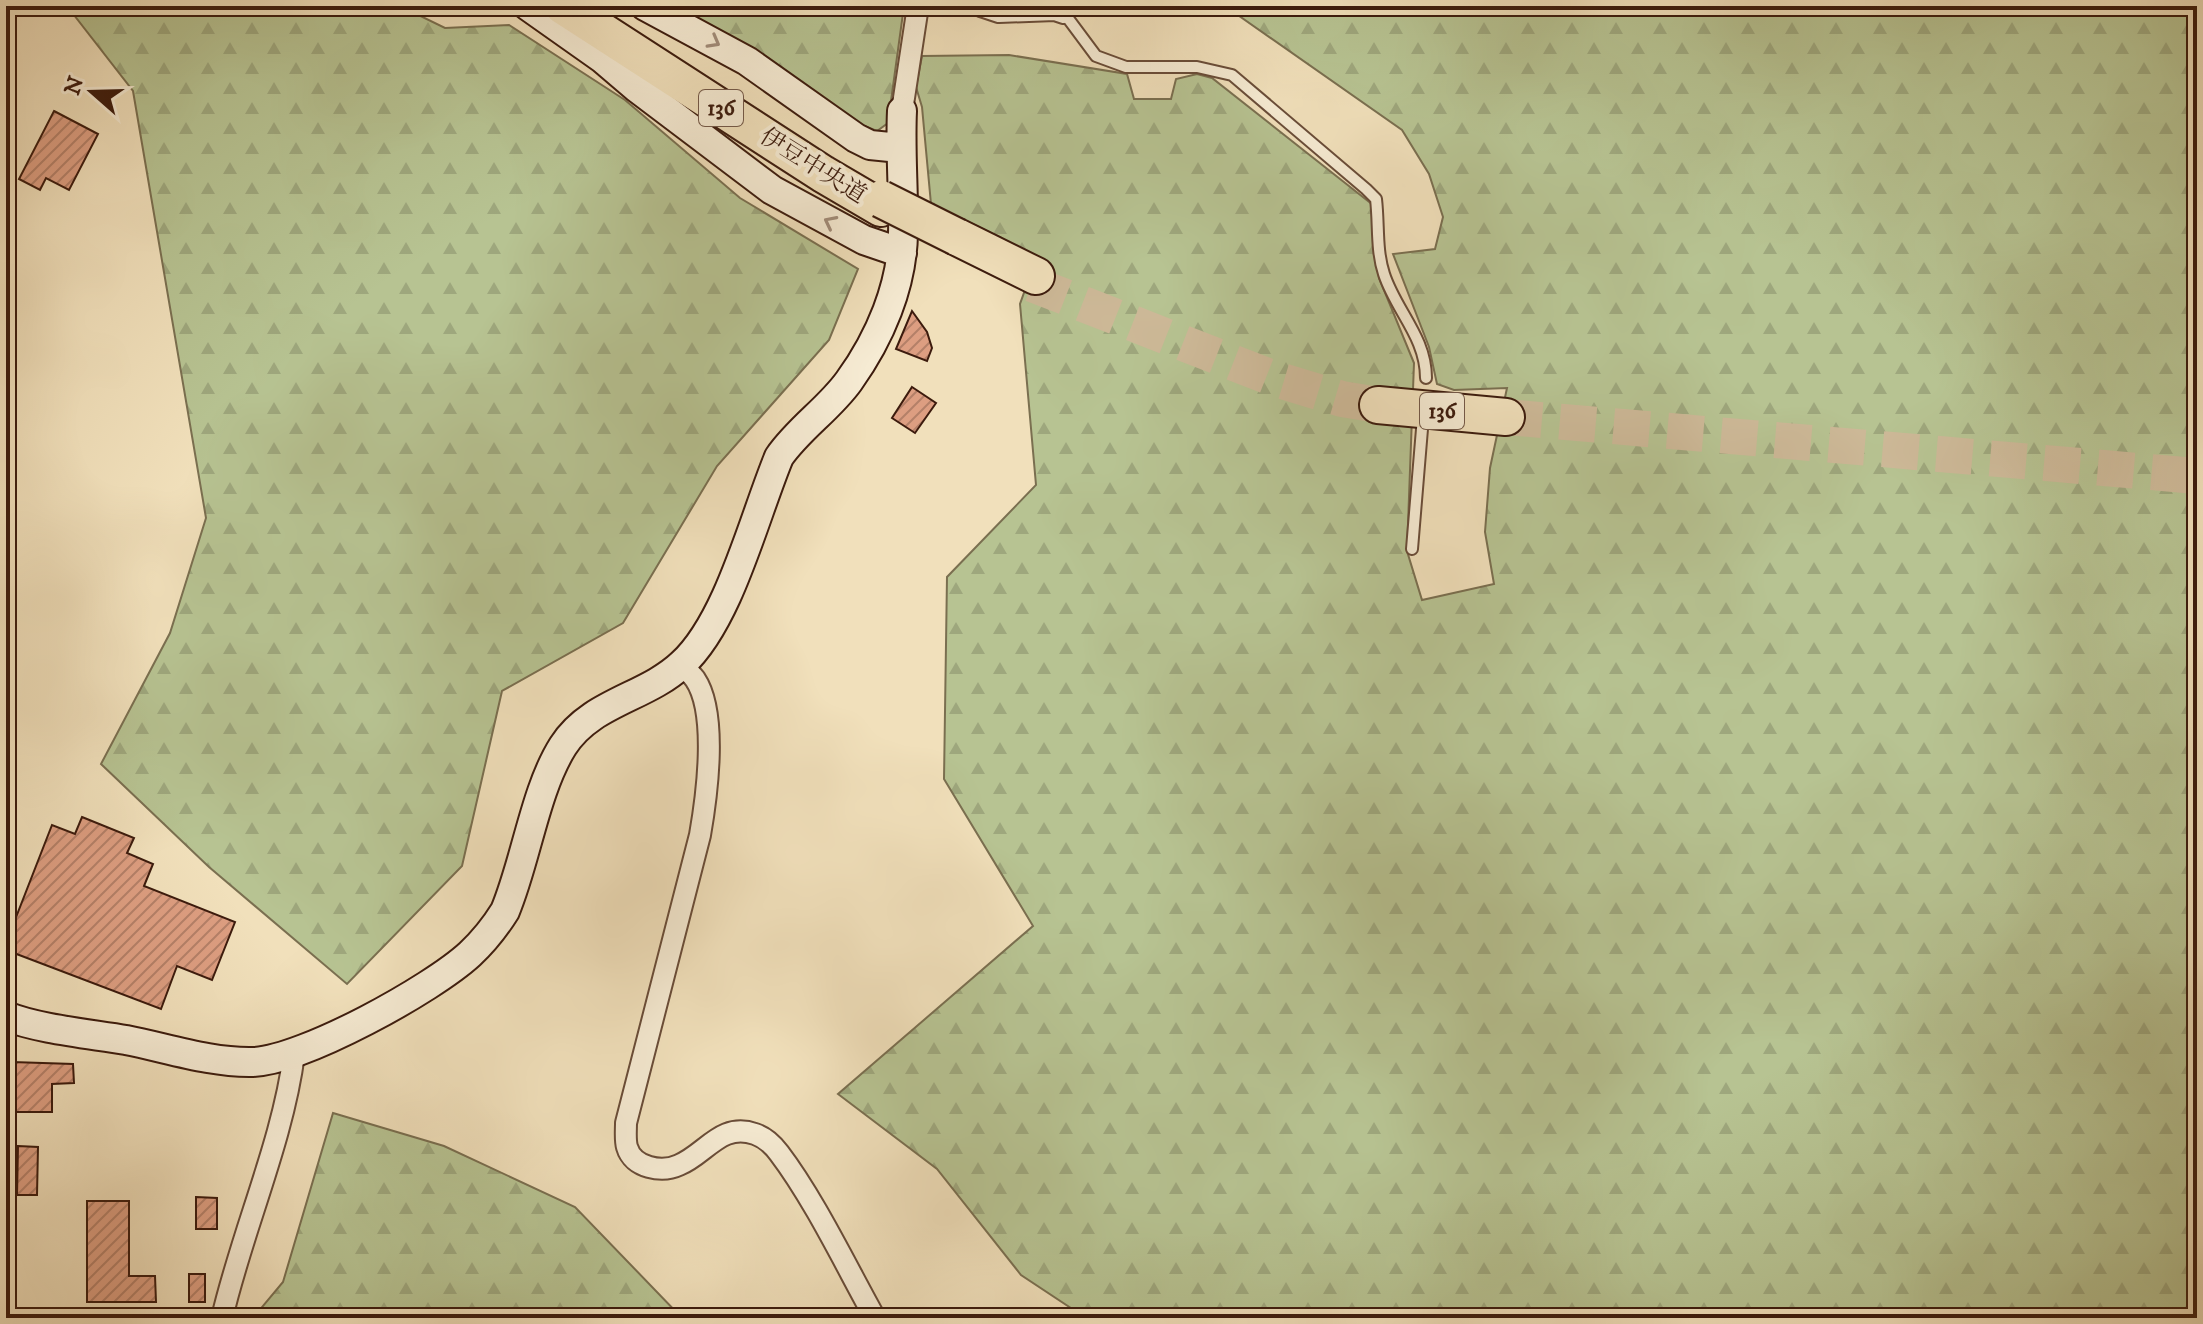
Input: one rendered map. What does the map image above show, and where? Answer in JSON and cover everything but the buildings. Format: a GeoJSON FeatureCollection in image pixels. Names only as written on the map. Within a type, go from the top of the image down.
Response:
{"type":"FeatureCollection","features":[{"type":"Feature","properties":{"kind":"highway","name":"伊豆中央道"},"geometry":{"type":"LineString","coordinates":[[563,6],[875,202],[1034,280]]}},
{"type":"Feature","properties":{"kind":"highway","name":"伊豆中央道"},"geometry":{"type":"LineString","coordinates":[[581,6],[875,202]]}},
{"type":"Feature","properties":{"kind":"highway"},"geometry":{"type":"LineString","coordinates":[[602,6],[686,64],[756,121]]}},
{"type":"Feature","properties":{"kind":"highway"},"geometry":{"type":"LineString","coordinates":[[603,59],[821,185],[875,202]]}},
{"type":"Feature","properties":{"kind":"highway","name":"136"},"geometry":{"type":"LineString","coordinates":[[1378,400],[1506,411]]}},
{"type":"Feature","properties":{"kind":"street"},"geometry":{"type":"LineString","coordinates":[[528,6],[603,59],[772,190],[864,240],[902,253]]}},
{"type":"Feature","properties":{"kind":"street"},"geometry":{"type":"LineString","coordinates":[[645,6],[747,61],[856,138],[870,145],[900,148]]}},
{"type":"Feature","properties":{"kind":"street"},"geometry":{"type":"LineString","coordinates":[[6,1016],[212,1057],[253,1062],[294,1054],[338,1034],[439,978],[493,931],[505,911],[549,773],[563,746],[578,727],[600,710],[682,665],[700,643],[721,609],[779,457],[789,441],[847,384],[878,332],[893,293],[902,253],[902,111],[918,6]]}},
{"type":"Feature","properties":{"kind":"street"},"geometry":{"type":"LineString","coordinates":[[981,6],[999,12],[1055,10],[1064,13]]}},
{"type":"Feature","properties":{"kind":"street"},"geometry":{"type":"LineString","coordinates":[[682,665],[695,679],[705,705],[706,803],[626,1123],[627,1149],[632,1157],[642,1163],[652,1168],[666,1169],[683,1164],[722,1135],[734,1131],[759,1135],[779,1152],[875,1318]]}},
{"type":"Feature","properties":{"kind":"street"},"geometry":{"type":"LineString","coordinates":[[222,1318],[231,1277],[290,1089],[294,1054]]}},
{"type":"Feature","properties":{"kind":"lane"},"geometry":{"type":"LineString","coordinates":[[1064,13],[1096,56],[1126,67],[1197,67],[1232,75],[1376,199],[1378,244],[1384,274],[1420,342],[1426,378]]}},
{"type":"Feature","properties":{"kind":"lane"},"geometry":{"type":"LineString","coordinates":[[1412,549],[1423,417]]}},
{"type":"Feature","properties":{"kind":"green space"},"geometry":{"type":"Polygon","coordinates":[[[67,6],[400,6],[445,28],[509,25],[625,100],[740,198],[858,269],[829,340],[717,466],[623,623],[502,691],[462,866],[347,984],[209,867],[101,764],[170,633],[206,518],[133,91],[67,6]]]}},
{"type":"Feature","properties":{"kind":"green space"},"geometry":{"type":"Polygon","coordinates":[[[667,6],[904,6],[888,123],[877,131],[857,123],[667,6]]]}},
{"type":"Feature","properties":{"kind":"green space"},"geometry":{"type":"Polygon","coordinates":[[[1225,6],[2197,6],[2197,1318],[1086,1318],[1021,1275],[937,1169],[838,1094],[1033,926],[944,779],[947,577],[1036,485],[1020,304],[1035,262],[1000,237],[931,204],[922,107],[916,87],[922,56],[1009,55],[1127,74],[1134,99],[1171,99],[1176,79],[1197,74],[1212,78],[1373,205],[1379,278],[1414,363],[1407,551],[1422,600],[1494,584],[1485,532],[1490,468],[1507,388],[1454,390],[1437,384],[1429,347],[1393,254],[1435,249],[1443,217],[1429,174],[1402,130],[1225,6]]]}},
{"type":"Feature","properties":{"kind":"green space"},"geometry":{"type":"Polygon","coordinates":[[[333,1113],[444,1146],[575,1207],[682,1318],[253,1318],[283,1282],[333,1113]]]}},
{"type":"Feature","properties":{"kind":"tunnel"},"geometry":{"type":"LineString","coordinates":[[1032,284],[1275,379],[1342,399],[1378,405]]}},
{"type":"Feature","properties":{"kind":"tunnel"},"geometry":{"type":"LineString","coordinates":[[1506,417],[2197,476]]}}]}
